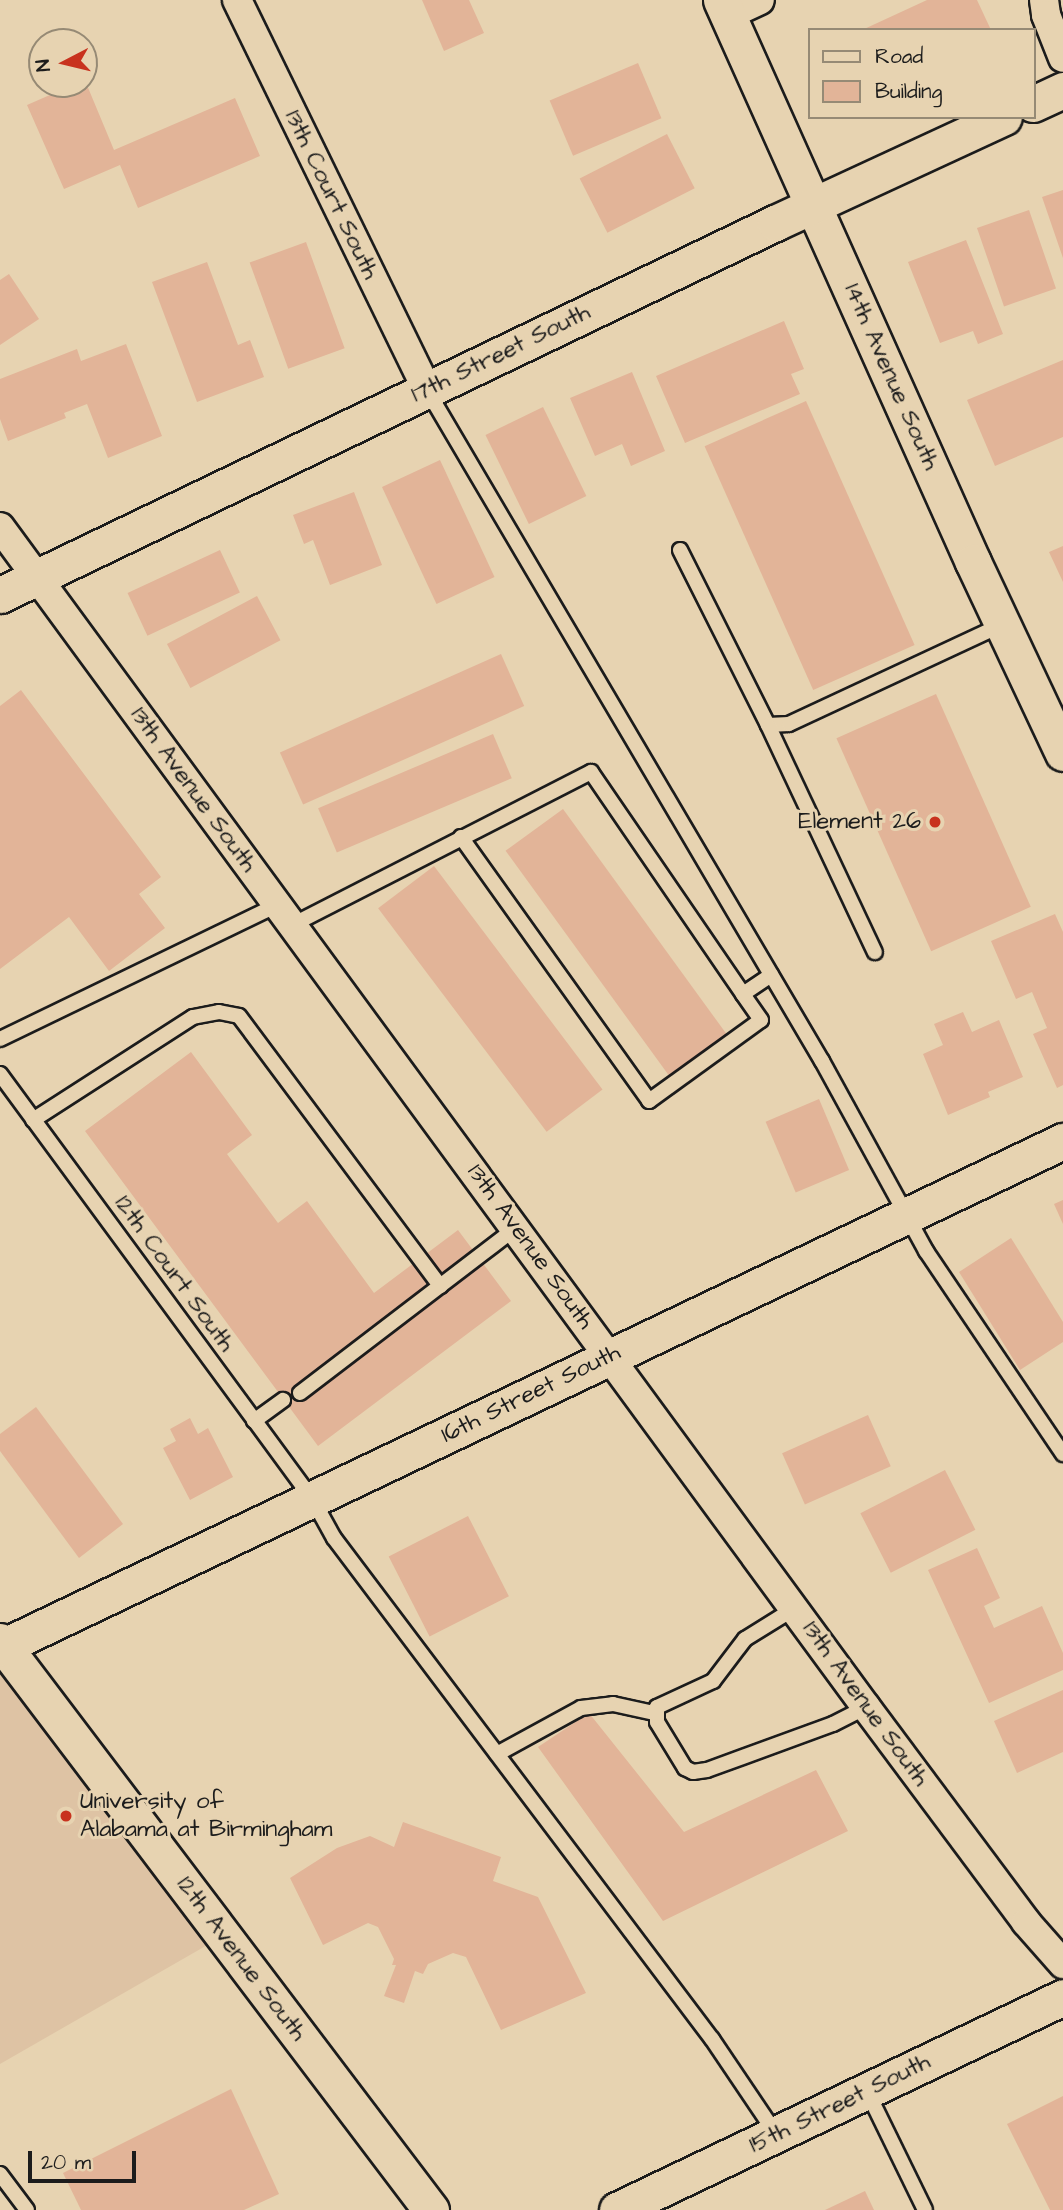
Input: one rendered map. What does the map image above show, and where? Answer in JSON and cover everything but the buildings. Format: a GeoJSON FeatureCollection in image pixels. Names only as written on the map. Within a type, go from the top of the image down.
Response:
{"type":"FeatureCollection","features":[{"type":"Feature","properties":{"kind":"street","name":"13th Court South"},"geometry":{"type":"LineString","coordinates":[[237,0],[427,390]]}},
{"type":"Feature","properties":{"kind":"street"},"geometry":{"type":"LineString","coordinates":[[725,8],[760,0]]}},
{"type":"Feature","properties":{"kind":"street"},"geometry":{"type":"LineString","coordinates":[[1044,0],[1046,15],[1063,58]]}},
{"type":"Feature","properties":{"kind":"street","name":"14th Avenue South"},"geometry":{"type":"LineString","coordinates":[[725,8],[1063,753]]}},
{"type":"Feature","properties":{"kind":"street"},"geometry":{"type":"LineString","coordinates":[[1035,103],[1063,90]]}},
{"type":"Feature","properties":{"kind":"street","name":"17th Street South"},"geometry":{"type":"LineString","coordinates":[[0,595],[1000,119]]}},
{"type":"Feature","properties":{"kind":"street","name":"13th Avenue South"},"geometry":{"type":"LineString","coordinates":[[0,527],[866,1707],[1026,1922],[1063,1964]]}},
{"type":"Feature","properties":{"kind":"street","name":"16th Street South"},"geometry":{"type":"LineString","coordinates":[[1,1645],[313,1500],[1063,1141]]}},
{"type":"Feature","properties":{"kind":"street","name":"12th Avenue South"},"geometry":{"type":"LineString","coordinates":[[1,1645],[430,2210]]}},
{"type":"Feature","properties":{"kind":"street","name":"15th Street South"},"geometry":{"type":"LineString","coordinates":[[638,2206],[777,2135],[1063,1997]]}},
{"type":"Feature","properties":{"kind":"lane"},"geometry":{"type":"LineString","coordinates":[[427,390],[771,975],[908,1214],[926,1251],[1063,1454]]}},
{"type":"Feature","properties":{"kind":"lane"},"geometry":{"type":"LineString","coordinates":[[680,550],[768,725],[875,952]]}},
{"type":"Feature","properties":{"kind":"lane"},"geometry":{"type":"LineString","coordinates":[[768,725],[789,724],[1003,625]]}},
{"type":"Feature","properties":{"kind":"lane"},"geometry":{"type":"LineString","coordinates":[[0,1039],[461,837],[591,772],[761,1020],[649,1101],[461,837]]}},
{"type":"Feature","properties":{"kind":"lane"},"geometry":{"type":"LineString","coordinates":[[743,994],[771,975]]}},
{"type":"Feature","properties":{"kind":"lane"},"geometry":{"type":"LineString","coordinates":[[33,1120],[192,1017],[219,1012],[239,1016],[440,1286]]}},
{"type":"Feature","properties":{"kind":"lane","name":"12th Court South"},"geometry":{"type":"LineString","coordinates":[[0,1074],[313,1500],[334,1538],[712,2039],[777,2135]]}},
{"type":"Feature","properties":{"kind":"lane"},"geometry":{"type":"LineString","coordinates":[[300,1393],[516,1228]]}},
{"type":"Feature","properties":{"kind":"lane"},"geometry":{"type":"LineString","coordinates":[[254,1421],[283,1399]]}},
{"type":"Feature","properties":{"kind":"lane"},"geometry":{"type":"LineString","coordinates":[[654,1713],[662,1703],[713,1681],[746,1639],[795,1608]]}},
{"type":"Feature","properties":{"kind":"lane"},"geometry":{"type":"LineString","coordinates":[[497,1754],[581,1708],[613,1704],[654,1713],[685,1768],[700,1772],[832,1724],[866,1707]]}},
{"type":"Feature","properties":{"kind":"lane"},"geometry":{"type":"LineString","coordinates":[[867,2091],[925,2210]]}},
{"type":"Feature","properties":{"kind":"lane"},"geometry":{"type":"LineString","coordinates":[[0,2174],[27,2210]]}},
{"type":"Feature","properties":{"kind":"shaded area","name":"University of Alabama at Birmingham"},"geometry":{"type":"Polygon","coordinates":[[[0,1648],[223,1936],[0,2064],[0,1648]]]}},
{"type":"Feature","properties":{"kind":"place","name":"Element 26"},"geometry":{"type":"Point","coordinates":[935,822]}},
{"type":"Feature","properties":{"kind":"place","name":"University of Alabama at Birmingham"},"geometry":{"type":"Point","coordinates":[66,1816]}}]}
